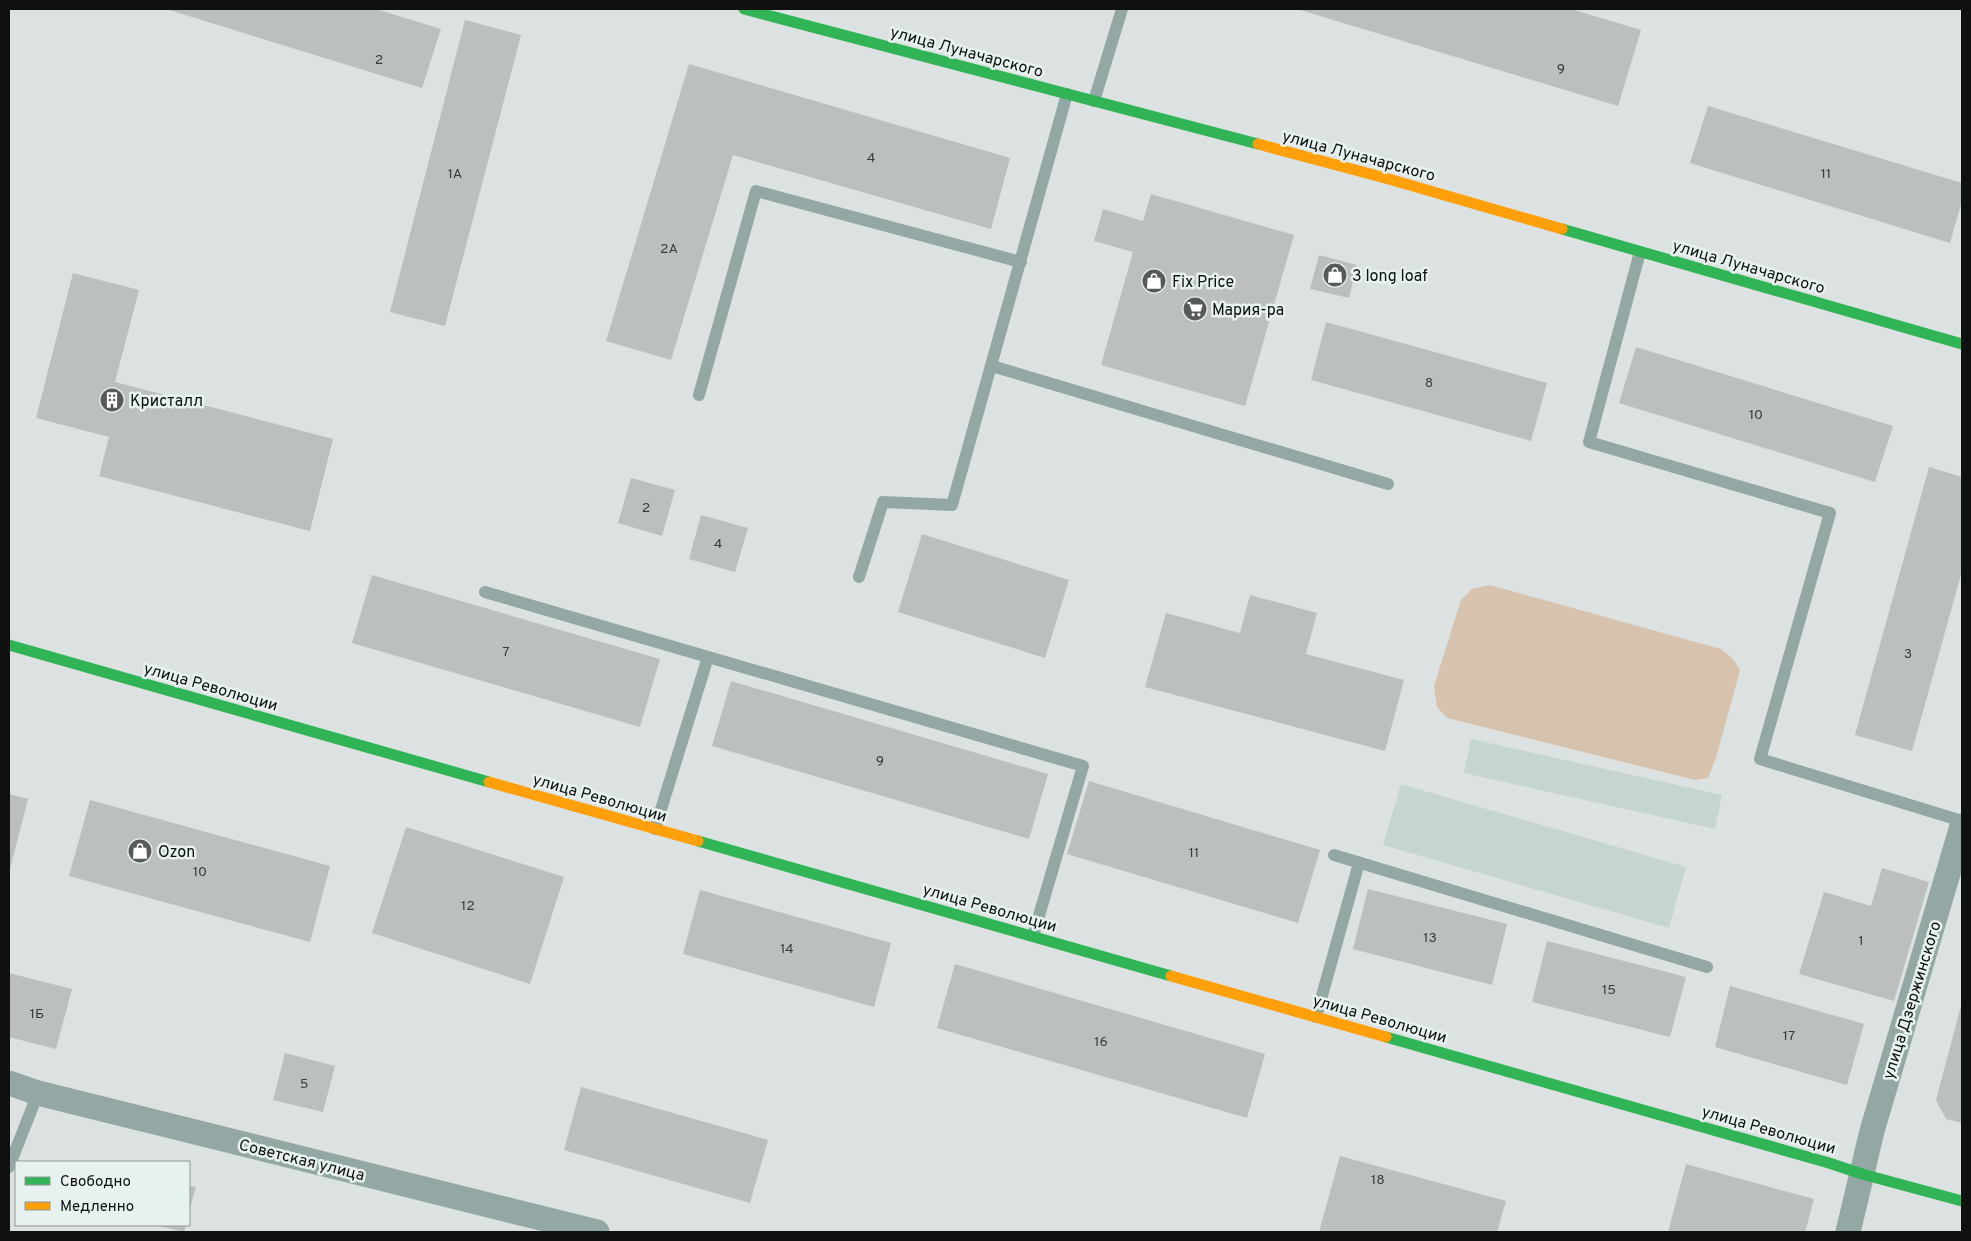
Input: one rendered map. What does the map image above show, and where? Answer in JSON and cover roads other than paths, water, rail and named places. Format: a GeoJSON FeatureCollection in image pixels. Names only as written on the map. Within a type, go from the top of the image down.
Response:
{"type":"FeatureCollection","features":[{"type":"Feature","properties":{"kind":"street","name":"улица Луначарского"},"geometry":{"type":"LineString","coordinates":[[744,9],[1385,178],[1962,344]]}},
{"type":"Feature","properties":{"kind":"street","name":"улица Революции"},"geometry":{"type":"LineString","coordinates":[[9,645],[1962,1201]]}},
{"type":"Feature","properties":{"kind":"street","name":"улица Дзержинского"},"geometry":{"type":"LineString","coordinates":[[1848,1232],[1872,1131],[1962,826]]}},
{"type":"Feature","properties":{"kind":"street","name":"Советская улица"},"geometry":{"type":"LineString","coordinates":[[9,1083],[38,1093],[597,1232]]}},
{"type":"Feature","properties":{"kind":"lane"},"geometry":{"type":"LineString","coordinates":[[1094,101],[1122,9]]}},
{"type":"Feature","properties":{"kind":"lane"},"geometry":{"type":"LineString","coordinates":[[859,577],[882,502],[952,505],[1067,94]]}},
{"type":"Feature","properties":{"kind":"lane"},"geometry":{"type":"LineString","coordinates":[[699,395],[756,190],[1021,262]]}},
{"type":"Feature","properties":{"kind":"lane"},"geometry":{"type":"LineString","coordinates":[[1640,252],[1589,442],[1830,513],[1760,759],[1962,821]]}},
{"type":"Feature","properties":{"kind":"lane"},"geometry":{"type":"LineString","coordinates":[[992,366],[1388,484]]}},
{"type":"Feature","properties":{"kind":"lane"},"geometry":{"type":"LineString","coordinates":[[485,592],[1083,766],[1033,936]]}},
{"type":"Feature","properties":{"kind":"lane"},"geometry":{"type":"LineString","coordinates":[[655,829],[708,657]]}},
{"type":"Feature","properties":{"kind":"lane"},"geometry":{"type":"LineString","coordinates":[[1334,855],[1707,967]]}},
{"type":"Feature","properties":{"kind":"lane"},"geometry":{"type":"LineString","coordinates":[[1316,1017],[1359,863]]}},
{"type":"Feature","properties":{"kind":"lane"},"geometry":{"type":"LineString","coordinates":[[9,1166],[38,1093]]}},
{"type":"Feature","properties":{"kind":"place","name":"3 long loaf"},"geometry":{"type":"Point","coordinates":[1335,275]}},
{"type":"Feature","properties":{"kind":"place","name":"Fix Price"},"geometry":{"type":"Point","coordinates":[1154,281]}},
{"type":"Feature","properties":{"kind":"place","name":"Мария-ра"},"geometry":{"type":"Point","coordinates":[1195,309]}},
{"type":"Feature","properties":{"kind":"place","name":"Кристалл"},"geometry":{"type":"Point","coordinates":[112,400]}},
{"type":"Feature","properties":{"kind":"place","name":"Ozon"},"geometry":{"type":"Point","coordinates":[140,851]}}]}
